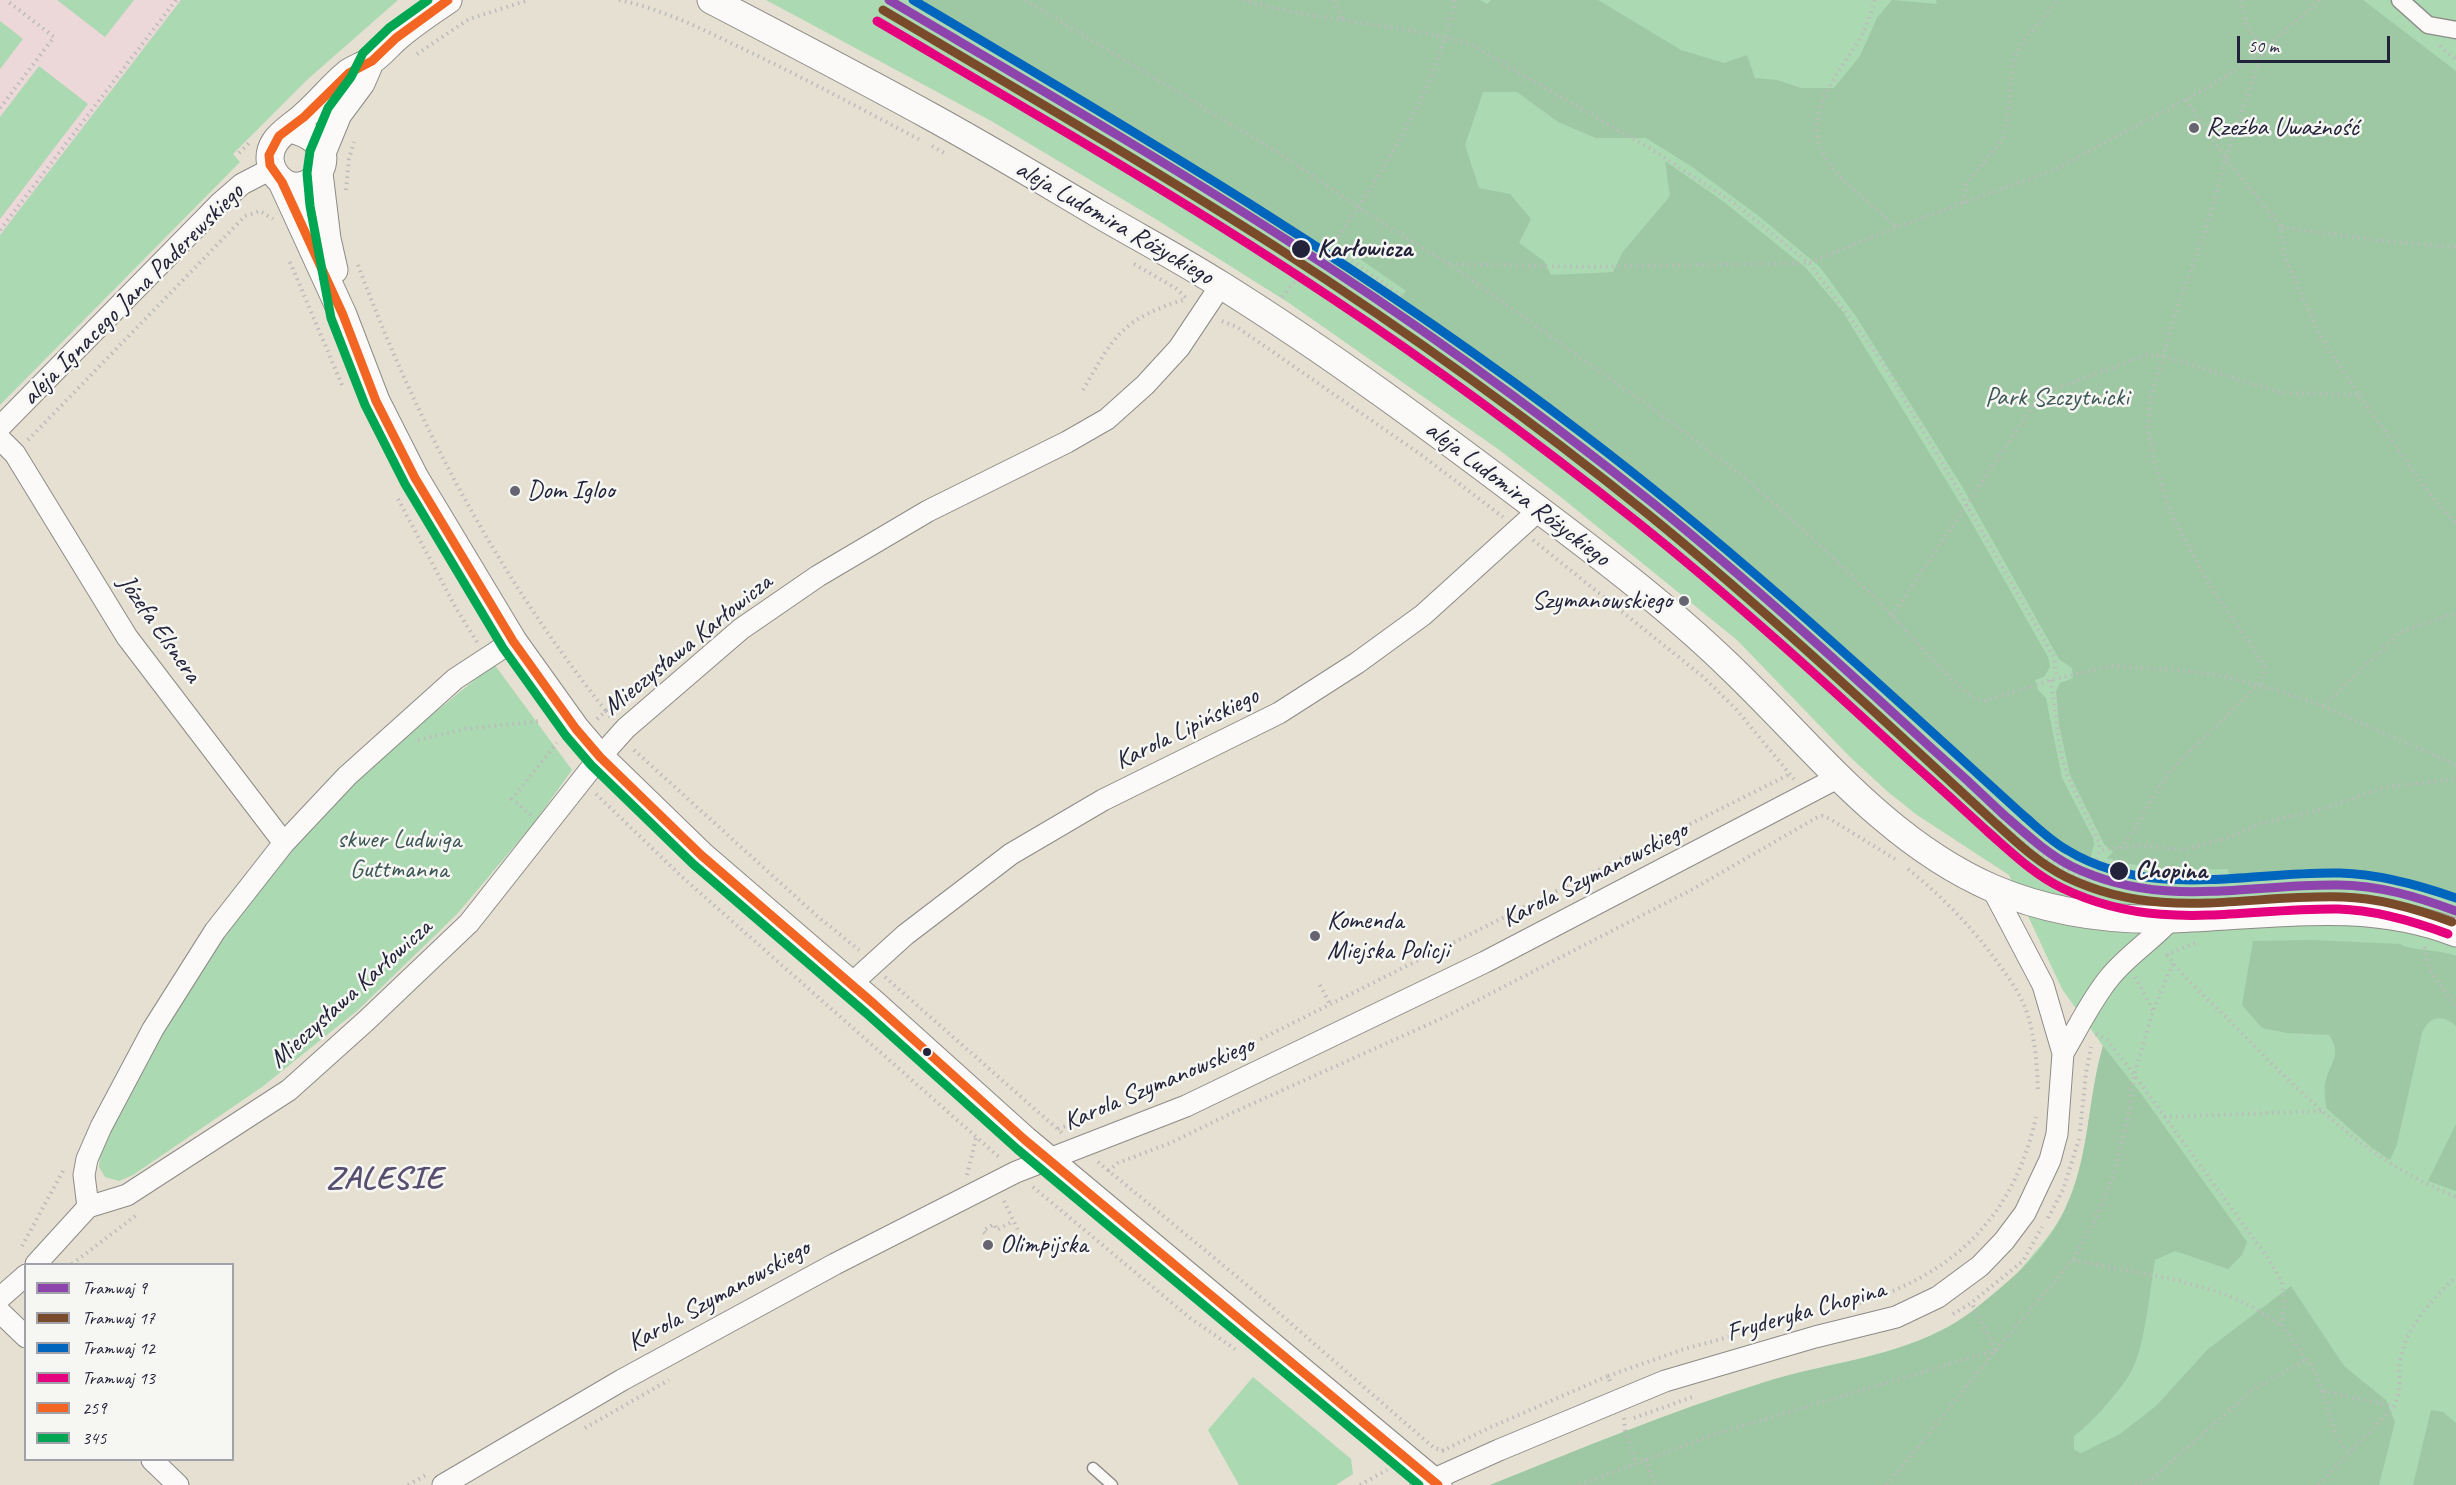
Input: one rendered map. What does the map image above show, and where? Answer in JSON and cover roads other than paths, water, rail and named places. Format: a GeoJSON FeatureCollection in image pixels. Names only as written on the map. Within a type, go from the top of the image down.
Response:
{"type":"FeatureCollection","features":[{"type":"Feature","properties":{"kind":"street"},"geometry":{"type":"LineString","coordinates":[[448,0],[396,38],[372,61],[349,73],[290,129],[279,136],[269,155],[276,176],[343,315],[376,401],[415,478],[513,641],[576,729],[600,757],[701,855],[851,984],[1025,1140],[1431,1483]]}},
{"type":"Feature","properties":{"kind":"street","name":"aleja Ludomira Różyckiego"},"geometry":{"type":"LineString","coordinates":[[711,0],[932,117],[1221,285],[1372,387],[1539,510],[1702,641],[1839,777],[1907,836],[1943,861],[1992,888],[2028,902],[2109,918],[2171,919],[2318,910],[2394,915],[2437,925],[2456,933]]}},
{"type":"Feature","properties":{"kind":"street"},"geometry":{"type":"LineString","coordinates":[[2400,0],[2428,25],[2456,30]]}},
{"type":"Feature","properties":{"kind":"street"},"geometry":{"type":"LineString","coordinates":[[276,176],[292,186],[312,181],[321,163],[338,114],[361,83],[372,61]]}},
{"type":"Feature","properties":{"kind":"street"},"geometry":{"type":"LineString","coordinates":[[290,129],[310,136],[318,143],[327,239],[343,315]]}},
{"type":"Feature","properties":{"kind":"street","name":"aleja Ignacego Jana Paderewskiego"},"geometry":{"type":"LineString","coordinates":[[0,427],[219,204],[242,184],[276,176]]}},
{"type":"Feature","properties":{"kind":"street","name":"Mieczysława Karłowicza"},"geometry":{"type":"LineString","coordinates":[[37,1263],[88,1208],[127,1195],[289,1089],[367,1020],[469,923],[600,757],[634,720],[741,629],[818,576],[928,511],[1067,442],[1107,419],[1145,385],[1179,348],[1221,285]]}},
{"type":"Feature","properties":{"kind":"street","name":"Józefa Elsnera"},"geometry":{"type":"LineString","coordinates":[[0,439],[15,454],[127,637],[284,843]]}},
{"type":"Feature","properties":{"kind":"street","name":"Karola Lipińskiego"},"geometry":{"type":"LineString","coordinates":[[851,984],[906,935],[1011,854],[1103,801],[1279,713],[1357,663],[1423,615],[1539,510]]}},
{"type":"Feature","properties":{"kind":"street"},"geometry":{"type":"LineString","coordinates":[[88,1208],[84,1175],[87,1159],[101,1127],[168,1002],[215,931],[284,843],[347,776],[455,679],[513,641]]}},
{"type":"Feature","properties":{"kind":"street","name":"Karola Szymanowskiego"},"geometry":{"type":"LineString","coordinates":[[442,1485],[622,1380],[835,1264],[1016,1172],[1186,1106],[1485,963],[1839,777]]}},
{"type":"Feature","properties":{"kind":"street","name":"Fryderyka Chopina"},"geometry":{"type":"LineString","coordinates":[[1431,1483],[1499,1449],[1665,1381],[1815,1337],[1896,1317],[1938,1297],[1980,1266],[2004,1241],[2025,1213],[2041,1182],[2057,1134],[2062,1053],[2043,985],[1992,888]]}},
{"type":"Feature","properties":{"kind":"street","name":"Fryderyka Chopina"},"geometry":{"type":"LineString","coordinates":[[2062,1053],[2109,979],[2133,953],[2159,933],[2171,919]]}},
{"type":"Feature","properties":{"kind":"street"},"geometry":{"type":"LineString","coordinates":[[0,1298],[24,1277]]}},
{"type":"Feature","properties":{"kind":"street"},"geometry":{"type":"LineString","coordinates":[[0,1312],[24,1335]]}},
{"type":"Feature","properties":{"kind":"street"},"geometry":{"type":"LineString","coordinates":[[153,1461],[178,1485]]}},
{"type":"Feature","properties":{"kind":"lane"},"geometry":{"type":"LineString","coordinates":[[1093,1468],[1112,1485]]}},
{"type":"Feature","properties":{"kind":"tram line","name":"9"},"geometry":{"type":"LineString","coordinates":[[889,0],[1233,206],[1378,300],[1518,399],[1654,504],[1724,563],[1827,653],[2004,815],[2062,861],[2104,879],[2137,887],[2203,892],[2303,886],[2368,887],[2398,893],[2456,911]]}},
{"type":"Feature","properties":{"kind":"tram line","name":"12"},"geometry":{"type":"LineString","coordinates":[[913,0],[1254,207],[1338,261],[1503,374],[1641,479],[1753,572],[2040,830],[2067,850],[2099,866],[2132,875],[2200,880],[2305,874],[2355,874],[2399,881],[2456,898]]}},
{"type":"Feature","properties":{"kind":"tram line","name":"17"},"geometry":{"type":"LineString","coordinates":[[883,10],[1276,247],[1372,310],[1513,410],[1604,479],[1717,572],[1818,660],[2009,836],[2036,858],[2066,877],[2101,891],[2135,899],[2169,903],[2343,897],[2398,905],[2452,922]]}},
{"type":"Feature","properties":{"kind":"tram line","name":"13"},"geometry":{"type":"LineString","coordinates":[[877,21],[1221,226],[1372,325],[1487,407],[1636,521],[1706,579],[2005,847],[2051,882],[2097,902],[2131,911],[2165,915],[2198,915],[2352,910],[2394,917],[2448,934]]}},
{"type":"Feature","properties":{"kind":"place","name":"Rzeźba Uważność"},"geometry":{"type":"Point","coordinates":[2194,128]}},
{"type":"Feature","properties":{"kind":"place","name":"Karłowicza"},"geometry":{"type":"Point","coordinates":[1301,249]}},
{"type":"Feature","properties":{"kind":"place","name":"Dom Igloo"},"geometry":{"type":"Point","coordinates":[515,491]}},
{"type":"Feature","properties":{"kind":"place","name":"Szymanowskiego"},"geometry":{"type":"Point","coordinates":[1684,601]}},
{"type":"Feature","properties":{"kind":"place","name":"Chopina"},"geometry":{"type":"Point","coordinates":[2119,871]}},
{"type":"Feature","properties":{"kind":"place","name":"Komenda Miejska Policji"},"geometry":{"type":"Point","coordinates":[1315,936]}},
{"type":"Feature","properties":{"kind":"place","name":"Olimpijska"},"geometry":{"type":"Point","coordinates":[988,1245]}},
{"type":"Feature","properties":{"kind":"district","name":"ZALESIE"},"geometry":{"type":"Point","coordinates":[385,1180]}},
{"type":"Feature","properties":{"kind":"park label","name":"Park Szczytnicki"},"geometry":{"type":"Point","coordinates":[2057,398]}},
{"type":"Feature","properties":{"kind":"park label","name":"skwer Ludwiga Guttmanna"},"geometry":{"type":"Point","coordinates":[399,855]}}]}
